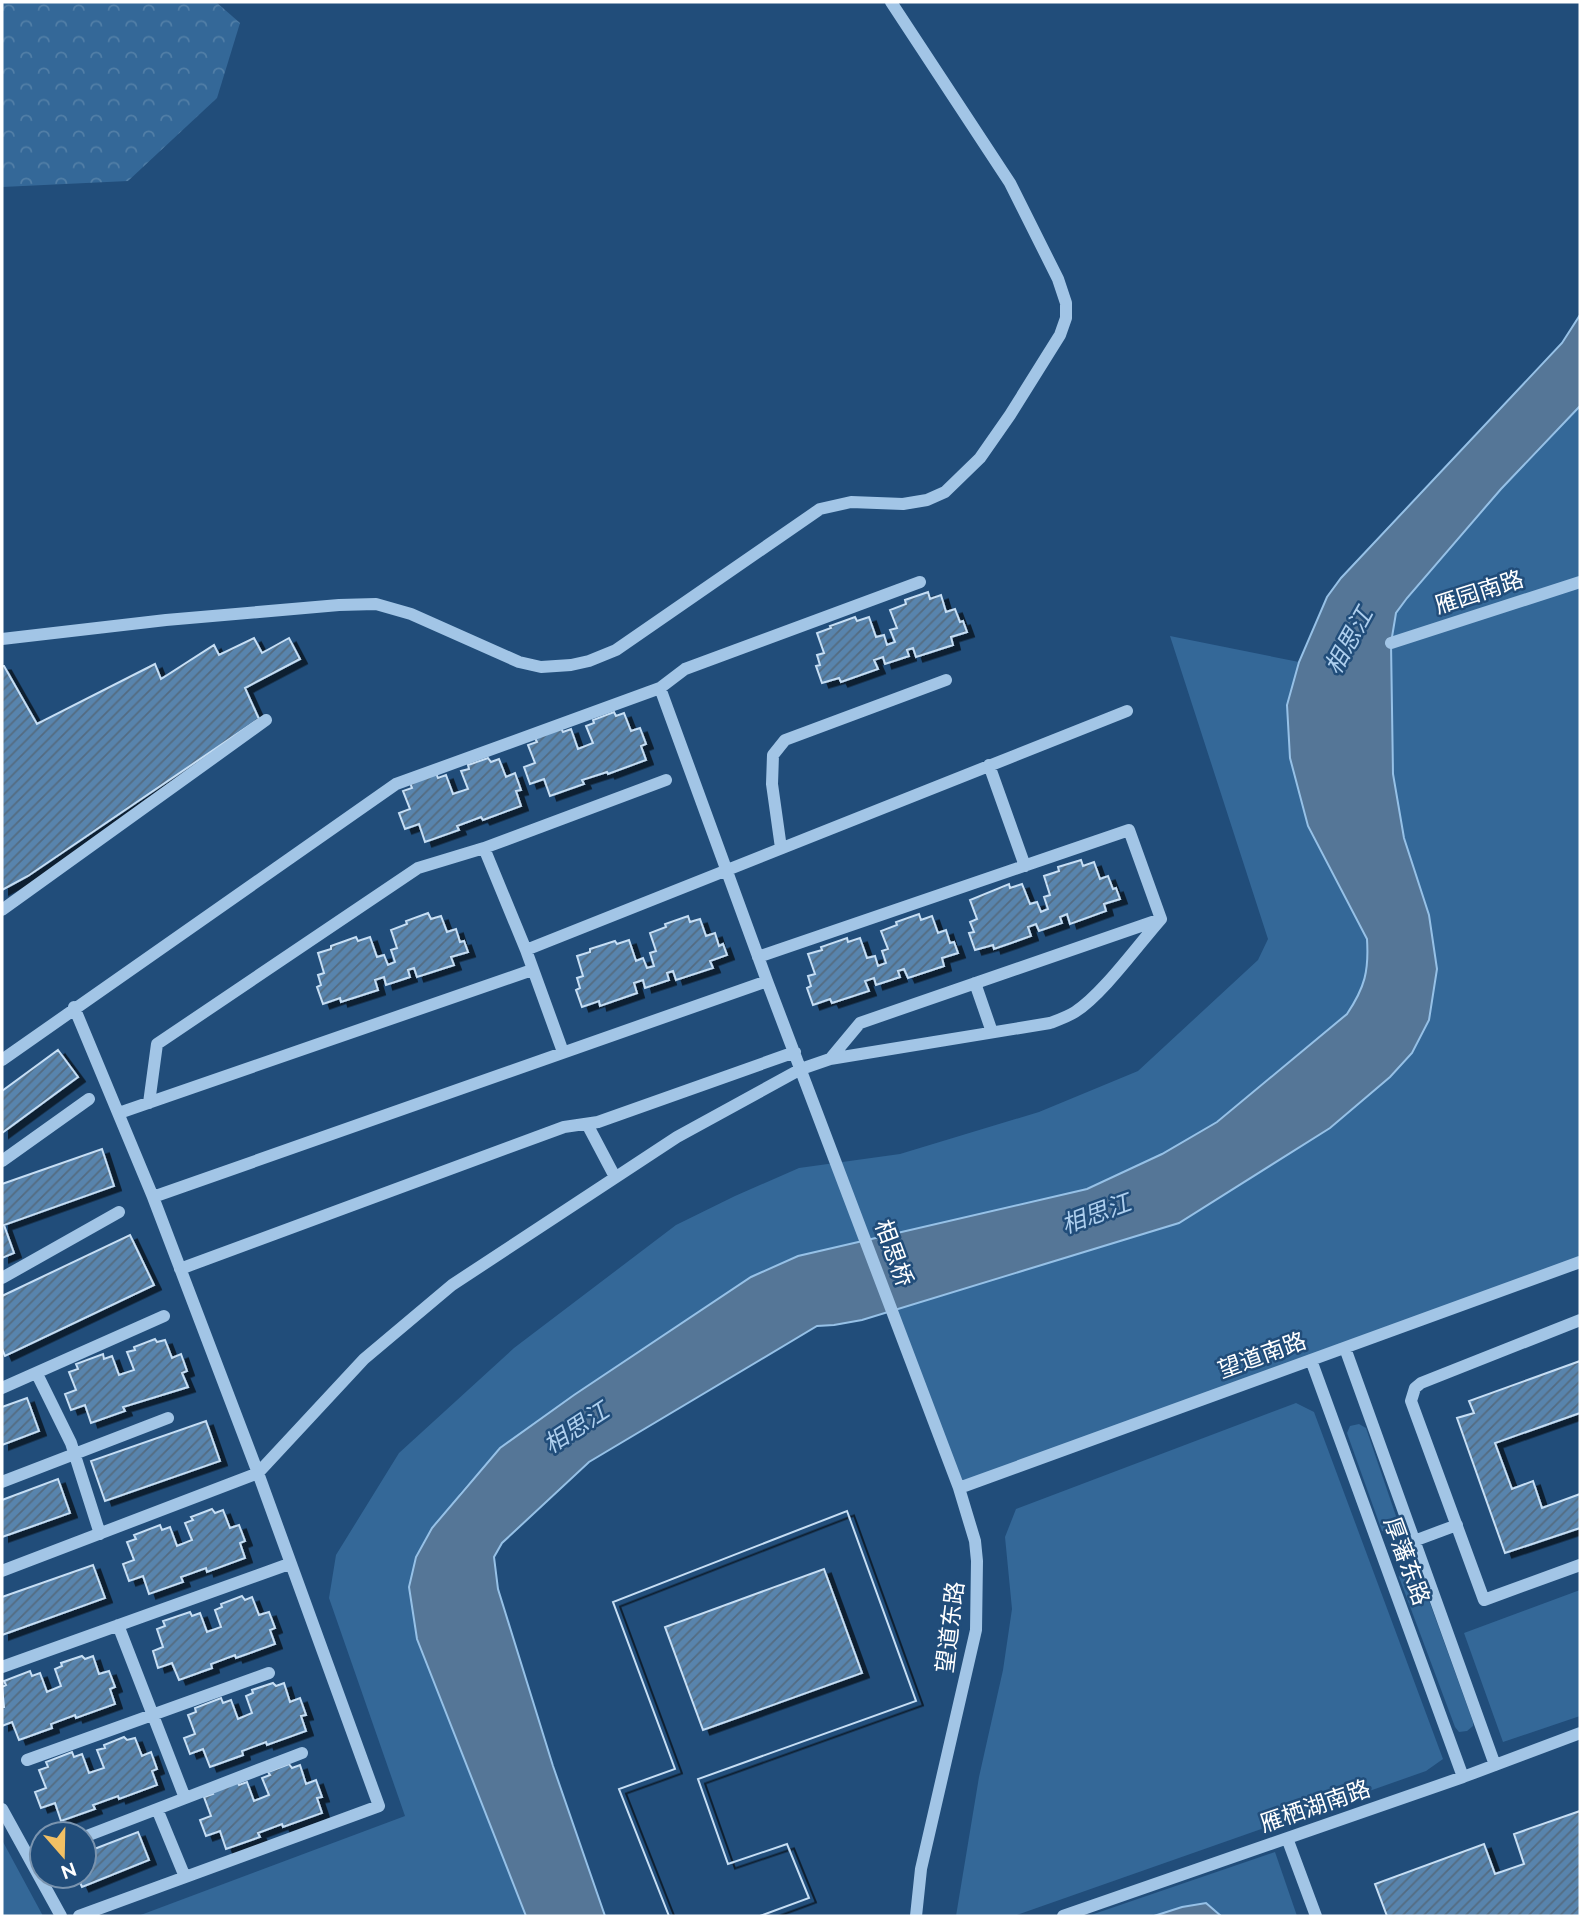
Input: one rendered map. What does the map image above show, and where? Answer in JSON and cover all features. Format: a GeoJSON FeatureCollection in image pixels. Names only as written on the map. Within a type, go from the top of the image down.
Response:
{"type":"FeatureCollection","features":[{"type":"Feature","properties":{"kind":"street"},"geometry":{"type":"LineString","coordinates":[[2,639],[166,620],[376,604],[411,614],[519,662],[541,667],[571,666],[616,650],[820,509],[851,502],[903,504],[927,500],[945,492],[979,458],[1010,415],[1060,335],[1066,318],[1066,303],[1058,279],[1010,183],[891,2]]}},
{"type":"Feature","properties":{"kind":"street"},"geometry":{"type":"LineString","coordinates":[[2,1060],[396,784],[660,688],[685,669],[920,582]]}},
{"type":"Feature","properties":{"kind":"street","name":"雁园南路"},"geometry":{"type":"LineString","coordinates":[[1391,643],[1580,582]]}},
{"type":"Feature","properties":{"kind":"street"},"geometry":{"type":"LineString","coordinates":[[781,848],[772,784],[773,755],[785,740],[946,680]]}},
{"type":"Feature","properties":{"kind":"street","name":"相思桥"},"geometry":{"type":"LineString","coordinates":[[660,688],[758,957],[892,1310]]}},
{"type":"Feature","properties":{"kind":"street"},"geometry":{"type":"LineString","coordinates":[[526,950],[1126,711]]}},
{"type":"Feature","properties":{"kind":"street"},"geometry":{"type":"LineString","coordinates":[[2,910],[266,720]]}},
{"type":"Feature","properties":{"kind":"street"},"geometry":{"type":"LineString","coordinates":[[989,765],[1025,866]]}},
{"type":"Feature","properties":{"kind":"street"},"geometry":{"type":"LineString","coordinates":[[149,1103],[157,1044],[418,867],[484,848],[666,780]]}},
{"type":"Feature","properties":{"kind":"street"},"geometry":{"type":"LineString","coordinates":[[758,957],[1129,830],[1161,919]]}},
{"type":"Feature","properties":{"kind":"street"},"geometry":{"type":"LineString","coordinates":[[484,848],[526,950],[563,1052]]}},
{"type":"Feature","properties":{"kind":"street"},"geometry":{"type":"LineString","coordinates":[[830,1059],[860,1023],[1161,919]]}},
{"type":"Feature","properties":{"kind":"street"},"geometry":{"type":"LineString","coordinates":[[2,1571],[258,1473],[364,1359],[452,1285],[615,1177],[718,1113],[801,1069],[830,1059],[1050,1023],[1078,1010],[1093,997],[1161,919]]}},
{"type":"Feature","properties":{"kind":"street"},"geometry":{"type":"LineString","coordinates":[[119,1113],[532,970]]}},
{"type":"Feature","properties":{"kind":"street"},"geometry":{"type":"LineString","coordinates":[[153,1196],[767,981]]}},
{"type":"Feature","properties":{"kind":"street"},"geometry":{"type":"LineString","coordinates":[[975,983],[992,1032]]}},
{"type":"Feature","properties":{"kind":"street"},"geometry":{"type":"LineString","coordinates":[[74,1007],[153,1196],[379,1805],[79,1916]]}},
{"type":"Feature","properties":{"kind":"street"},"geometry":{"type":"LineString","coordinates":[[180,1269],[565,1127],[598,1122],[795,1052]]}},
{"type":"Feature","properties":{"kind":"street"},"geometry":{"type":"LineString","coordinates":[[2,1161],[89,1100]]}},
{"type":"Feature","properties":{"kind":"street"},"geometry":{"type":"LineString","coordinates":[[587,1124],[615,1177]]}},
{"type":"Feature","properties":{"kind":"street"},"geometry":{"type":"LineString","coordinates":[[2,1278],[119,1212]]}},
{"type":"Feature","properties":{"kind":"street","name":"望道南路"},"geometry":{"type":"LineString","coordinates":[[959,1488],[1580,1262]]}},
{"type":"Feature","properties":{"kind":"street","name":"望道东路"},"geometry":{"type":"LineString","coordinates":[[892,1310],[959,1488],[975,1541],[977,1561],[976,1630],[921,1869],[916,1916]]}},
{"type":"Feature","properties":{"kind":"street"},"geometry":{"type":"LineString","coordinates":[[2,1388],[164,1316]]}},
{"type":"Feature","properties":{"kind":"street"},"geometry":{"type":"LineString","coordinates":[[1580,1320],[1421,1383],[1412,1395],[1412,1406],[1484,1600],[1580,1564]]}},
{"type":"Feature","properties":{"kind":"street","name":"厚藩东路"},"geometry":{"type":"LineString","coordinates":[[1345,1348],[1495,1765]]}},
{"type":"Feature","properties":{"kind":"street","name":"厚藩东路"},"geometry":{"type":"LineString","coordinates":[[1311,1360],[1463,1777]]}},
{"type":"Feature","properties":{"kind":"street"},"geometry":{"type":"LineString","coordinates":[[37,1374],[74,1454],[100,1534]]}},
{"type":"Feature","properties":{"kind":"street"},"geometry":{"type":"LineString","coordinates":[[2,1482],[168,1418]]}},
{"type":"Feature","properties":{"kind":"street"},"geometry":{"type":"LineString","coordinates":[[1414,1541],[1457,1525]]}},
{"type":"Feature","properties":{"kind":"street"},"geometry":{"type":"LineString","coordinates":[[2,1667],[289,1564]]}},
{"type":"Feature","properties":{"kind":"street"},"geometry":{"type":"LineString","coordinates":[[118,1625],[185,1798]]}},
{"type":"Feature","properties":{"kind":"street"},"geometry":{"type":"LineString","coordinates":[[27,1760],[269,1673]]}},
{"type":"Feature","properties":{"kind":"street","name":"雁栖湖南路"},"geometry":{"type":"LineString","coordinates":[[1063,1916],[1580,1734]]}},
{"type":"Feature","properties":{"kind":"street"},"geometry":{"type":"LineString","coordinates":[[98,1833],[302,1753]]}},
{"type":"Feature","properties":{"kind":"street"},"geometry":{"type":"LineString","coordinates":[[158,1809],[185,1877]]}},
{"type":"Feature","properties":{"kind":"street"},"geometry":{"type":"LineString","coordinates":[[2,1810],[61,1916]]}},
{"type":"Feature","properties":{"kind":"street"},"geometry":{"type":"LineString","coordinates":[[1287,1838],[1316,1916]]}},
{"type":"Feature","properties":{"kind":"green space"},"geometry":{"type":"Polygon","coordinates":[[[2,2],[216,2],[240,23],[217,98],[128,181],[2,187],[2,2]]]}},
{"type":"Feature","properties":{"kind":"green space"},"geometry":{"type":"Polygon","coordinates":[[[1580,406],[1580,1262],[959,1488],[892,1310],[1179,1223],[1330,1128],[1390,1077],[1412,1053],[1429,1020],[1437,969],[1429,915],[1404,838],[1393,774],[1391,643],[1396,613],[1501,489],[1580,406]]]}},
{"type":"Feature","properties":{"kind":"green space"},"geometry":{"type":"Polygon","coordinates":[[[1170,636],[1299,662],[1287,705],[1290,758],[1308,826],[1367,939],[1364,978],[1347,1014],[1217,1122],[1162,1154],[1087,1189],[798,1256],[751,1277],[574,1395],[500,1448],[460,1493],[417,1639],[526,1916],[138,1916],[405,1816],[329,1598],[336,1555],[399,1453],[514,1348],[676,1225],[735,1196],[799,1168],[900,1154],[1039,1112],[1138,1071],[1258,960],[1268,939],[1170,636]]]}},
{"type":"Feature","properties":{"kind":"green space"},"geometry":{"type":"Polygon","coordinates":[[[1296,1403],[1314,1412],[1443,1759],[1426,1771],[1014,1916],[956,1916],[979,1777],[1003,1670],[1012,1609],[1005,1537],[1016,1509],[1296,1403]]]}},
{"type":"Feature","properties":{"kind":"green space"},"geometry":{"type":"Polygon","coordinates":[[[1359,1424],[1366,1428],[1398,1522],[1398,1530],[1393,1534],[1382,1531],[1347,1433],[1350,1426],[1359,1424]]]}},
{"type":"Feature","properties":{"kind":"green space"},"geometry":{"type":"Polygon","coordinates":[[[1410,1566],[1418,1570],[1473,1722],[1473,1726],[1467,1731],[1459,1732],[1455,1727],[1399,1577],[1402,1569],[1410,1566]]]}},
{"type":"Feature","properties":{"kind":"green space"},"geometry":{"type":"Polygon","coordinates":[[[1580,1590],[1580,1716],[1503,1742],[1464,1633],[1580,1590]]]}},
{"type":"Feature","properties":{"kind":"green space"},"geometry":{"type":"Polygon","coordinates":[[[2,1840],[43,1916],[2,1916],[2,1840]]]}},
{"type":"Feature","properties":{"kind":"green space"},"geometry":{"type":"Polygon","coordinates":[[[1275,1852],[1297,1916],[1221,1916],[1205,1903],[1154,1916],[1088,1916],[1275,1852]]]}},
{"type":"Feature","properties":{"kind":"water","name":"相思江"},"geometry":{"type":"Polygon","coordinates":[[[1580,315],[1580,406],[1501,489],[1396,613],[1391,643],[1393,774],[1404,838],[1429,915],[1437,969],[1429,1020],[1412,1053],[1390,1077],[1330,1128],[1179,1223],[862,1320],[817,1326],[589,1462],[502,1543],[494,1557],[498,1589],[553,1766],[605,1916],[526,1916],[417,1639],[409,1587],[416,1557],[432,1528],[500,1448],[574,1395],[751,1277],[798,1256],[1087,1189],[1162,1154],[1217,1122],[1347,1014],[1364,978],[1367,939],[1308,826],[1290,758],[1287,705],[1299,662],[1327,597],[1341,578],[1562,343],[1580,315]]]}},
{"type":"Feature","properties":{"kind":"water"},"geometry":{"type":"Polygon","coordinates":[[[1206,1903],[1221,1916],[1154,1916],[1182,1907],[1206,1903]]]}},
{"type":"Feature","properties":{"kind":"building"},"geometry":{"type":"Polygon","coordinates":[[[928,592],[930,599],[941,595],[946,612],[955,609],[960,622],[963,621],[967,632],[951,637],[953,645],[916,657],[913,648],[907,650],[909,656],[885,664],[883,657],[874,660],[878,669],[841,682],[839,678],[822,683],[816,666],[820,665],[817,655],[824,653],[817,633],[855,617],[857,621],[869,617],[876,637],[884,635],[887,645],[895,642],[890,630],[897,628],[890,610],[906,604],[905,600],[928,592]]]}},
{"type":"Feature","properties":{"kind":"building"},"geometry":{"type":"Polygon","coordinates":[[[254,638],[262,653],[289,638],[300,659],[245,688],[259,719],[28,876],[2,890],[2,666],[37,724],[155,664],[161,679],[214,645],[219,655],[254,638]]]}},
{"type":"Feature","properties":{"kind":"building"},"geometry":{"type":"Polygon","coordinates":[[[614,712],[616,716],[624,713],[631,731],[640,728],[646,744],[641,746],[646,760],[582,780],[584,784],[550,796],[544,779],[530,784],[524,767],[535,763],[528,745],[537,742],[535,738],[561,728],[563,732],[571,729],[578,749],[593,743],[586,726],[594,723],[593,720],[614,712]]]}},
{"type":"Feature","properties":{"kind":"building"},"geometry":{"type":"Polygon","coordinates":[[[488,758],[491,762],[499,759],[506,777],[515,773],[521,790],[516,791],[521,806],[457,826],[459,830],[425,842],[419,824],[405,829],[399,813],[410,809],[403,791],[412,788],[410,783],[436,773],[438,778],[446,775],[453,794],[468,789],[461,771],[469,769],[468,765],[488,758]]]}},
{"type":"Feature","properties":{"kind":"building"},"geometry":{"type":"Polygon","coordinates":[[[1081,860],[1083,866],[1094,862],[1100,879],[1108,876],[1120,899],[1104,904],[1106,911],[1070,924],[1067,914],[1060,917],[1062,923],[1039,931],[1036,924],[1028,927],[1031,936],[994,949],[993,945],[975,950],[969,933],[974,932],[970,922],[977,919],[970,900],[1009,884],[1010,888],[1022,884],[1030,904],[1037,902],[1041,912],[1048,909],[1044,897],[1050,895],[1044,876],[1059,871],[1058,867],[1081,860]]]}},
{"type":"Feature","properties":{"kind":"building"},"geometry":{"type":"Polygon","coordinates":[[[428,913],[431,919],[441,916],[447,932],[456,929],[460,942],[464,941],[468,952],[451,957],[454,965],[417,977],[414,968],[408,970],[410,977],[386,985],[384,977],[375,980],[378,990],[341,1002],[340,998],[323,1004],[317,987],[321,985],[318,975],[324,973],[318,953],[356,937],[358,941],[370,937],[377,957],[384,955],[388,965],[395,962],[391,950],[397,948],[391,930],[428,913]]]}},
{"type":"Feature","properties":{"kind":"building"},"geometry":{"type":"Polygon","coordinates":[[[919,914],[921,920],[932,916],[938,933],[946,930],[950,943],[954,942],[958,953],[942,958],[944,966],[908,978],[904,969],[898,971],[900,977],[876,985],[874,978],[865,981],[869,991],[832,1003],[830,999],[813,1005],[807,988],[811,986],[808,976],[815,974],[808,954],[847,938],[848,942],[860,938],[867,958],[875,956],[878,966],[886,963],[882,951],[888,949],[881,931],[919,914]]]}},
{"type":"Feature","properties":{"kind":"building"},"geometry":{"type":"Polygon","coordinates":[[[688,916],[690,922],[700,919],[706,936],[715,933],[719,946],[723,944],[727,955],[710,961],[713,968],[676,980],[673,971],[667,973],[669,980],[645,988],[643,980],[634,983],[637,993],[600,1006],[599,1001],[582,1007],[576,990],[580,988],[577,978],[583,976],[577,956],[615,941],[617,944],[629,940],[636,961],[643,958],[647,968],[654,966],[650,953],[656,951],[650,933],[688,916]]]}},
{"type":"Feature","properties":{"kind":"building"},"geometry":{"type":"Polygon","coordinates":[[[58,1050],[78,1077],[2,1133],[2,1091],[58,1050]]]}},
{"type":"Feature","properties":{"kind":"building"},"geometry":{"type":"Polygon","coordinates":[[[102,1149],[114,1186],[4,1225],[14,1253],[2,1258],[2,1184],[102,1149]]]}},
{"type":"Feature","properties":{"kind":"building"},"geometry":{"type":"Polygon","coordinates":[[[130,1235],[154,1285],[5,1356],[2,1349],[2,1296],[130,1235]]]}},
{"type":"Feature","properties":{"kind":"building"},"geometry":{"type":"Polygon","coordinates":[[[155,1339],[157,1342],[165,1340],[172,1358],[181,1354],[187,1371],[182,1373],[188,1387],[123,1407],[125,1411],[91,1423],[85,1405],[71,1410],[65,1394],[76,1390],[69,1372],[78,1369],[76,1364],[103,1354],[104,1359],[112,1356],[119,1375],[134,1370],[127,1352],[155,1339]]]}},
{"type":"Feature","properties":{"kind":"building"},"geometry":{"type":"Polygon","coordinates":[[[1580,1361],[1580,1413],[1495,1443],[1512,1489],[1533,1481],[1542,1508],[1580,1494],[1580,1528],[1505,1553],[1457,1418],[1474,1413],[1469,1401],[1580,1361]]]}},
{"type":"Feature","properties":{"kind":"building"},"geometry":{"type":"Polygon","coordinates":[[[27,1398],[39,1431],[2,1445],[2,1407],[27,1398]]]}},
{"type":"Feature","properties":{"kind":"building"},"geometry":{"type":"Polygon","coordinates":[[[206,1421],[220,1461],[105,1501],[91,1461],[206,1421]]]}},
{"type":"Feature","properties":{"kind":"building"},"geometry":{"type":"Polygon","coordinates":[[[58,1479],[70,1513],[2,1537],[2,1500],[58,1479]]]}},
{"type":"Feature","properties":{"kind":"building"},"geometry":{"type":"Polygon","coordinates":[[[212,1509],[215,1513],[223,1510],[230,1528],[239,1525],[245,1541],[240,1543],[245,1558],[207,1572],[206,1568],[181,1577],[183,1582],[149,1594],[143,1576],[129,1581],[123,1564],[134,1560],[127,1542],[136,1539],[134,1535],[160,1525],[162,1530],[170,1527],[177,1546],[192,1540],[185,1523],[193,1520],[191,1517],[212,1509]]]}},
{"type":"Feature","properties":{"kind":"building"},"geometry":{"type":"Polygon","coordinates":[[[847,1511],[916,1701],[698,1779],[728,1864],[787,1844],[809,1898],[760,1916],[669,1916],[619,1789],[675,1769],[613,1602],[847,1511]],[[824,1569],[665,1627],[703,1730],[862,1673],[824,1569]]]}},
{"type":"Feature","properties":{"kind":"building"},"geometry":{"type":"Polygon","coordinates":[[[847,1511],[916,1701],[698,1779],[728,1864],[787,1844],[809,1898],[760,1916],[669,1916],[619,1789],[675,1769],[613,1602],[847,1511]]]}},
{"type":"Feature","properties":{"kind":"building"},"geometry":{"type":"Polygon","coordinates":[[[93,1565],[105,1598],[2,1635],[2,1597],[93,1565]]]}},
{"type":"Feature","properties":{"kind":"building"},"geometry":{"type":"Polygon","coordinates":[[[242,1596],[245,1600],[252,1597],[259,1615],[269,1612],[275,1628],[270,1630],[275,1644],[211,1664],[212,1668],[179,1680],[172,1663],[158,1668],[153,1651],[163,1647],[157,1629],[165,1626],[163,1621],[190,1612],[192,1616],[200,1613],[207,1632],[221,1627],[215,1610],[222,1607],[221,1604],[242,1596]]]}},
{"type":"Feature","properties":{"kind":"building"},"geometry":{"type":"Polygon","coordinates":[[[82,1656],[85,1659],[93,1656],[99,1674],[109,1671],[115,1687],[110,1689],[115,1704],[51,1724],[52,1728],[19,1740],[12,1722],[2,1726],[2,1687],[6,1685],[4,1681],[30,1671],[32,1676],[40,1673],[47,1692],[61,1686],[55,1669],[62,1666],[61,1663],[82,1656]]]}},
{"type":"Feature","properties":{"kind":"building"},"geometry":{"type":"Polygon","coordinates":[[[273,1683],[276,1686],[284,1683],[290,1702],[300,1698],[306,1715],[301,1716],[306,1731],[242,1751],[243,1755],[210,1767],[203,1749],[190,1754],[184,1738],[195,1734],[188,1715],[196,1712],[195,1708],[221,1698],[223,1703],[231,1700],[238,1719],[252,1713],[246,1696],[253,1693],[252,1690],[273,1683]]]}},
{"type":"Feature","properties":{"kind":"building"},"geometry":{"type":"Polygon","coordinates":[[[124,1737],[127,1740],[135,1738],[142,1756],[151,1752],[157,1769],[152,1771],[157,1785],[93,1805],[95,1809],[64,1820],[61,1820],[55,1803],[41,1808],[35,1792],[46,1788],[39,1770],[48,1767],[46,1762],[72,1752],[74,1757],[82,1754],[89,1773],[104,1768],[97,1750],[105,1748],[104,1745],[124,1737]]]}},
{"type":"Feature","properties":{"kind":"building"},"geometry":{"type":"Polygon","coordinates":[[[289,1764],[292,1768],[300,1765],[306,1784],[316,1780],[322,1797],[317,1798],[322,1813],[258,1833],[260,1837],[226,1849],[220,1831],[206,1836],[200,1820],[211,1816],[204,1797],[213,1794],[211,1790],[237,1780],[239,1785],[247,1782],[254,1801],[269,1795],[262,1778],[270,1775],[268,1772],[289,1764]]]}},
{"type":"Feature","properties":{"kind":"building"},"geometry":{"type":"Polygon","coordinates":[[[1580,1811],[1580,1916],[1387,1916],[1375,1884],[1484,1844],[1495,1874],[1524,1864],[1514,1834],[1580,1811]]]}},
{"type":"Feature","properties":{"kind":"building"},"geometry":{"type":"Polygon","coordinates":[[[138,1832],[149,1860],[98,1881],[98,1848],[138,1832]]]}}]}
